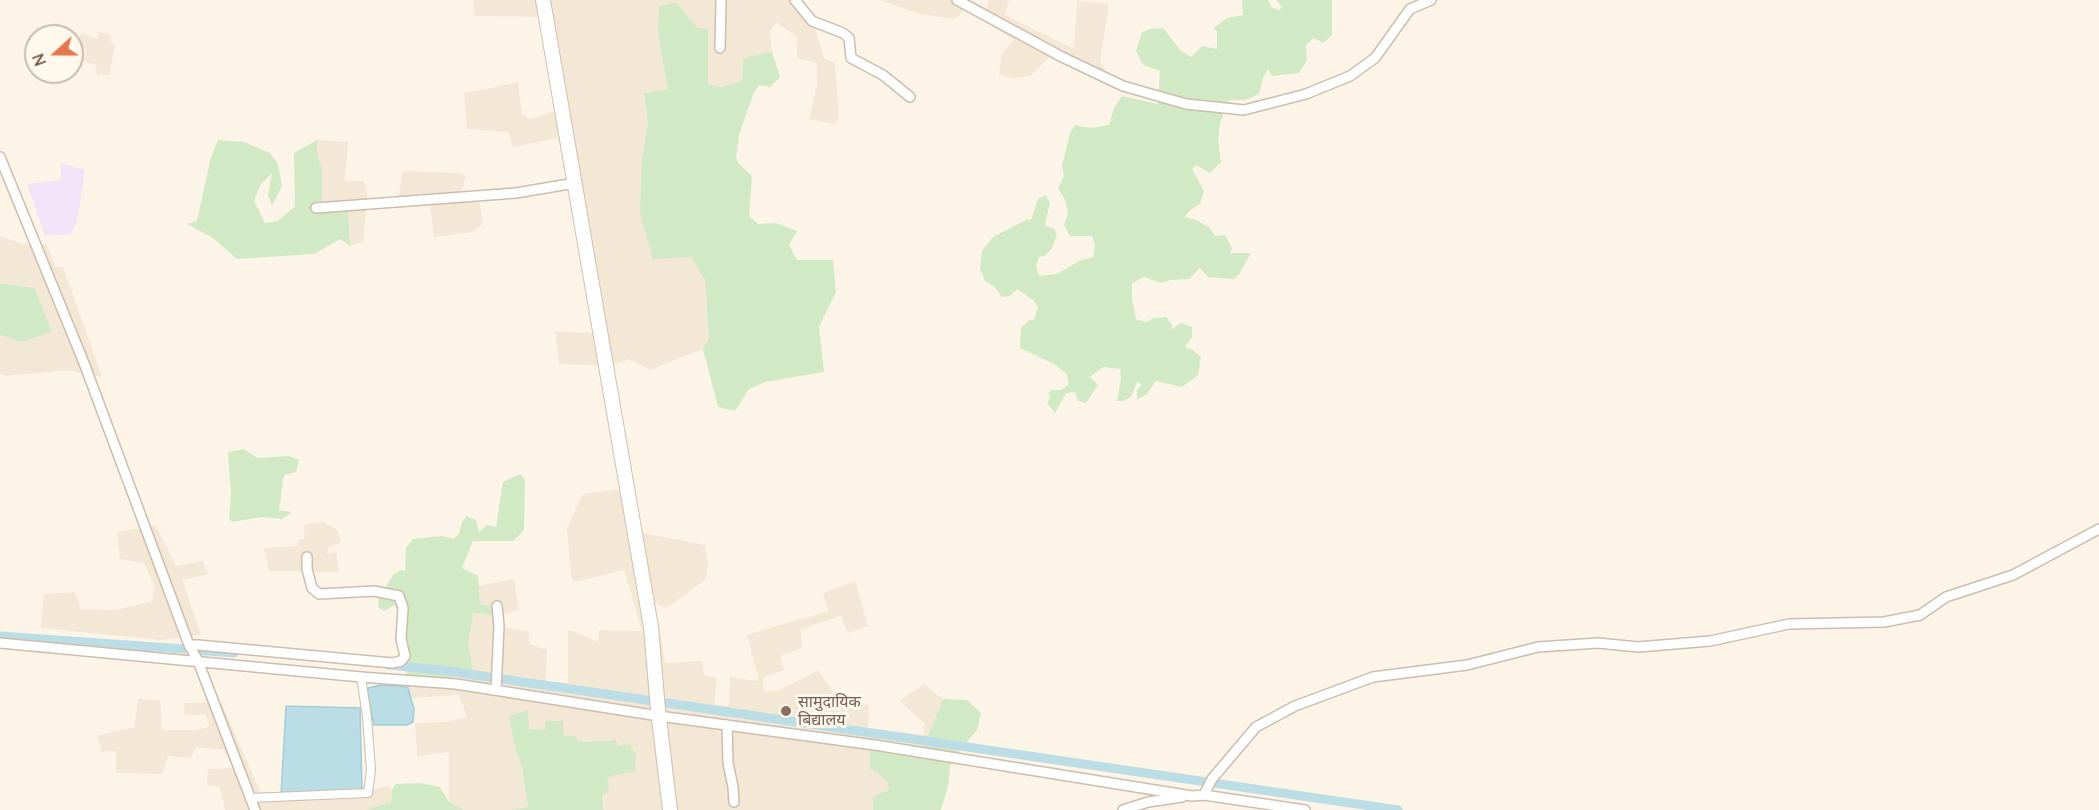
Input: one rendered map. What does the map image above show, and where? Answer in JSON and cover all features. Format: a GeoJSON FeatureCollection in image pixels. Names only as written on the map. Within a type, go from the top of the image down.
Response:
{"type":"FeatureCollection","features":[{"type":"Feature","properties":{"kind":"main road"},"geometry":{"type":"LineString","coordinates":[[543,0],[651,627],[670,810]]}},
{"type":"Feature","properties":{"kind":"street"},"geometry":{"type":"LineString","coordinates":[[720,48],[721,0]]}},
{"type":"Feature","properties":{"kind":"street"},"geometry":{"type":"LineString","coordinates":[[795,0],[812,21],[843,33],[849,38],[851,58],[883,75],[910,97]]}},
{"type":"Feature","properties":{"kind":"street"},"geometry":{"type":"LineString","coordinates":[[957,0],[1062,57],[1123,86],[1186,105],[1244,110],[1306,94],[1350,76],[1375,58],[1410,9],[1431,0]]}},
{"type":"Feature","properties":{"kind":"street"},"geometry":{"type":"LineString","coordinates":[[0,157],[84,363],[189,645],[198,661],[255,810]]}},
{"type":"Feature","properties":{"kind":"street"},"geometry":{"type":"LineString","coordinates":[[316,208],[516,193],[575,183]]}},
{"type":"Feature","properties":{"kind":"street"},"geometry":{"type":"LineString","coordinates":[[1205,792],[1212,779],[1256,727],[1295,706],[1373,677],[1467,665],[1538,646],[1598,643],[1638,647],[1710,640],[1789,624],[1884,622],[1920,615],[1946,597],[2013,575],[2099,529]]}},
{"type":"Feature","properties":{"kind":"street"},"geometry":{"type":"LineString","coordinates":[[189,645],[392,663],[401,661],[405,656],[401,639],[403,608],[399,596],[374,591],[319,594],[312,588],[307,569],[307,556]]}},
{"type":"Feature","properties":{"kind":"street"},"geometry":{"type":"LineString","coordinates":[[496,690],[499,626],[497,606]]}},
{"type":"Feature","properties":{"kind":"street"},"geometry":{"type":"LineString","coordinates":[[0,643],[456,684],[658,707],[727,725],[875,745],[1192,796]]}},
{"type":"Feature","properties":{"kind":"street"},"geometry":{"type":"LineString","coordinates":[[250,798],[368,793],[371,770],[361,677]]}},
{"type":"Feature","properties":{"kind":"street"},"geometry":{"type":"LineString","coordinates":[[727,725],[728,763],[734,801]]}},
{"type":"Feature","properties":{"kind":"street"},"geometry":{"type":"LineString","coordinates":[[1123,810],[1148,802],[1205,792],[1305,810]]}},
{"type":"Feature","properties":{"kind":"shaded area"},"geometry":{"type":"Polygon","coordinates":[[[473,0],[798,0],[810,12],[824,58],[835,63],[839,116],[835,124],[809,119],[817,85],[817,63],[797,58],[797,37],[776,22],[770,32],[772,52],[751,56],[742,69],[742,81],[721,87],[708,84],[697,28],[677,3],[658,32],[669,89],[644,93],[648,123],[642,158],[691,257],[705,280],[709,337],[703,349],[650,370],[629,359],[611,366],[559,364],[555,331],[592,333],[581,257],[558,138],[513,147],[509,132],[467,129],[464,93],[518,83],[522,115],[531,119],[554,111],[570,110],[554,17],[475,16],[473,0]]]}},
{"type":"Feature","properties":{"kind":"shaded area"},"geometry":{"type":"Polygon","coordinates":[[[879,0],[970,0],[987,9],[988,0],[1009,0],[1005,15],[1074,49],[1077,1],[1109,4],[1100,61],[1115,87],[1049,58],[1031,75],[1014,79],[999,74],[1002,53],[1014,40],[964,9],[956,19],[920,14],[879,0]]]}},
{"type":"Feature","properties":{"kind":"shaded area"},"geometry":{"type":"Polygon","coordinates":[[[100,32],[111,35],[110,42],[115,45],[109,75],[97,74],[96,65],[84,61],[87,50],[84,48],[84,34],[97,39],[100,32]]]}},
{"type":"Feature","properties":{"kind":"shaded area"},"geometry":{"type":"Polygon","coordinates":[[[317,140],[348,142],[345,181],[364,181],[368,199],[398,199],[403,171],[457,173],[466,176],[461,191],[478,192],[483,224],[473,232],[434,237],[430,204],[366,210],[363,242],[350,246],[348,211],[315,211],[314,204],[322,200],[322,167],[318,159],[317,140]]]}},
{"type":"Feature","properties":{"kind":"shaded area"},"geometry":{"type":"Polygon","coordinates":[[[61,163],[85,170],[77,221],[71,234],[45,235],[27,184],[61,180],[61,163]]]}},
{"type":"Feature","properties":{"kind":"shaded area"},"geometry":{"type":"Polygon","coordinates":[[[0,236],[22,244],[47,245],[55,267],[63,267],[102,377],[67,370],[5,376],[0,374],[0,335],[21,342],[52,332],[35,288],[0,283],[0,236]]]}},
{"type":"Feature","properties":{"kind":"shaded area"},"geometry":{"type":"Polygon","coordinates":[[[619,489],[643,533],[705,545],[708,566],[705,580],[666,608],[655,603],[665,663],[702,661],[704,675],[717,678],[714,704],[729,706],[730,677],[759,681],[747,635],[828,611],[823,593],[855,581],[868,626],[848,633],[841,616],[801,629],[802,648],[780,656],[784,670],[763,677],[764,692],[780,690],[818,670],[840,704],[869,705],[868,728],[924,735],[924,723],[900,701],[924,684],[943,699],[922,750],[915,757],[911,758],[887,749],[876,774],[887,781],[889,790],[873,796],[873,810],[603,810],[606,777],[618,746],[616,740],[578,742],[564,736],[562,721],[545,721],[545,730],[528,729],[528,711],[515,748],[522,767],[528,807],[512,810],[465,810],[449,802],[449,752],[417,756],[415,723],[446,722],[467,717],[459,695],[412,698],[408,688],[410,681],[473,669],[468,643],[474,613],[494,614],[480,604],[478,586],[514,579],[519,609],[501,616],[502,627],[528,631],[530,644],[547,650],[546,681],[568,683],[568,631],[598,642],[599,630],[642,631],[624,570],[574,582],[571,575],[567,528],[583,494],[619,489]]]}},
{"type":"Feature","properties":{"kind":"shaded area"},"geometry":{"type":"Polygon","coordinates":[[[324,522],[338,531],[341,543],[328,547],[327,554],[336,552],[339,572],[269,571],[264,548],[297,546],[299,539],[304,539],[305,524],[324,522]]]}},
{"type":"Feature","properties":{"kind":"shaded area"},"geometry":{"type":"Polygon","coordinates":[[[156,526],[176,566],[203,561],[208,574],[182,580],[201,635],[161,640],[41,628],[44,594],[75,592],[81,609],[115,610],[151,602],[155,587],[144,563],[120,559],[117,532],[156,526]]]}},
{"type":"Feature","properties":{"kind":"shaded area"},"geometry":{"type":"Polygon","coordinates":[[[138,699],[160,700],[162,730],[196,730],[209,727],[206,715],[185,715],[184,703],[221,702],[261,793],[281,795],[362,792],[387,786],[392,789],[391,802],[366,810],[225,810],[220,787],[207,785],[208,769],[233,768],[224,750],[196,747],[191,758],[168,756],[162,774],[116,773],[116,751],[102,752],[97,736],[134,727],[138,699]]]}},
{"type":"Feature","properties":{"kind":"green space"},"geometry":{"type":"Polygon","coordinates":[[[1242,0],[1268,0],[1271,7],[1279,10],[1282,8],[1277,0],[1332,0],[1332,35],[1323,43],[1314,38],[1306,45],[1307,60],[1299,73],[1272,76],[1268,69],[1259,94],[1245,100],[1229,100],[1220,123],[1218,139],[1221,162],[1210,173],[1196,165],[1192,169],[1204,191],[1200,204],[1189,211],[1185,217],[1210,228],[1215,236],[1225,235],[1232,248],[1230,253],[1251,253],[1240,273],[1234,279],[1208,277],[1200,268],[1189,279],[1162,283],[1144,277],[1132,283],[1136,319],[1146,322],[1154,318],[1166,317],[1172,324],[1172,329],[1181,323],[1192,327],[1192,337],[1185,347],[1201,357],[1198,375],[1182,387],[1156,381],[1147,394],[1137,400],[1137,390],[1142,385],[1137,382],[1131,397],[1117,401],[1121,378],[1120,369],[1103,367],[1090,377],[1098,385],[1086,403],[1078,401],[1075,392],[1066,393],[1055,413],[1047,403],[1050,397],[1048,393],[1051,390],[1061,390],[1069,384],[1066,373],[1054,364],[1020,348],[1021,328],[1029,320],[1034,320],[1038,307],[1033,300],[1017,289],[1010,296],[1002,297],[995,287],[985,281],[980,268],[982,251],[993,237],[1028,219],[1031,220],[1038,199],[1046,195],[1050,203],[1045,225],[1054,229],[1057,234],[1052,248],[1045,256],[1039,257],[1036,266],[1039,276],[1057,274],[1081,260],[1093,257],[1095,245],[1092,236],[1070,236],[1064,225],[1068,213],[1065,200],[1058,188],[1064,176],[1062,166],[1070,133],[1075,125],[1090,128],[1109,125],[1114,108],[1122,96],[1158,104],[1160,71],[1143,65],[1136,51],[1142,32],[1163,28],[1181,51],[1191,57],[1202,46],[1217,49],[1217,32],[1214,28],[1227,18],[1243,15],[1242,0]]]}},
{"type":"Feature","properties":{"kind":"green space"},"geometry":{"type":"Polygon","coordinates":[[[677,3],[697,28],[708,29],[708,84],[721,87],[742,81],[743,60],[772,52],[780,77],[770,87],[759,85],[753,95],[739,135],[736,158],[752,176],[749,216],[758,224],[776,223],[797,231],[789,245],[797,260],[833,260],[836,292],[819,327],[824,372],[765,382],[749,389],[735,411],[718,407],[703,349],[709,337],[705,280],[691,257],[653,259],[640,213],[642,158],[648,123],[644,93],[668,89],[658,32],[659,6],[677,3]]]}},
{"type":"Feature","properties":{"kind":"green space"},"geometry":{"type":"Polygon","coordinates":[[[218,140],[244,142],[270,153],[278,164],[282,186],[272,206],[268,195],[272,173],[261,184],[254,201],[265,223],[278,221],[295,206],[294,153],[317,140],[318,159],[322,167],[322,201],[314,204],[315,210],[348,210],[350,246],[340,239],[314,254],[237,259],[213,238],[187,224],[197,221],[211,157],[218,140]]]}},
{"type":"Feature","properties":{"kind":"green space"},"geometry":{"type":"Polygon","coordinates":[[[0,283],[35,288],[52,332],[21,342],[0,335],[0,283]]]}},
{"type":"Feature","properties":{"kind":"green space"},"geometry":{"type":"Polygon","coordinates":[[[244,449],[257,458],[289,456],[299,460],[296,472],[284,475],[279,510],[292,512],[282,519],[262,517],[232,522],[229,519],[231,494],[228,452],[244,449]]]}},
{"type":"Feature","properties":{"kind":"green space"},"geometry":{"type":"Polygon","coordinates":[[[520,474],[525,479],[524,530],[513,541],[473,541],[462,568],[478,576],[480,604],[494,607],[494,615],[474,613],[468,643],[473,669],[450,678],[411,681],[408,688],[404,639],[408,609],[395,605],[384,611],[379,608],[378,600],[393,575],[401,570],[405,571],[406,548],[413,539],[442,536],[453,539],[459,534],[466,516],[476,520],[479,532],[487,525],[496,527],[503,482],[520,474]]]}},
{"type":"Feature","properties":{"kind":"green space"},"geometry":{"type":"Polygon","coordinates":[[[943,699],[967,700],[981,713],[977,730],[951,761],[948,786],[941,810],[873,810],[873,796],[889,790],[887,781],[870,768],[870,747],[887,749],[911,758],[915,757],[922,750],[943,699]]]}},
{"type":"Feature","properties":{"kind":"green space"},"geometry":{"type":"Polygon","coordinates":[[[528,710],[529,729],[545,730],[545,721],[563,721],[564,736],[575,736],[578,742],[616,740],[618,746],[630,744],[636,756],[635,771],[607,777],[609,792],[603,795],[603,810],[512,810],[528,807],[522,767],[515,748],[509,716],[528,710]]]}},
{"type":"Feature","properties":{"kind":"green space"},"geometry":{"type":"Polygon","coordinates":[[[420,783],[440,787],[449,802],[465,810],[366,810],[391,802],[392,789],[396,784],[420,783]]]}},
{"type":"Feature","properties":{"kind":"water"},"geometry":{"type":"Polygon","coordinates":[[[381,685],[408,688],[414,709],[413,722],[407,725],[374,725],[367,695],[368,688],[381,685]]]}},
{"type":"Feature","properties":{"kind":"water"},"geometry":{"type":"Polygon","coordinates":[[[286,706],[360,708],[362,792],[281,795],[286,706]]]}},
{"type":"Feature","properties":{"kind":"waterway"},"geometry":{"type":"LineString","coordinates":[[0,636],[184,649]]}},
{"type":"Feature","properties":{"kind":"waterway"},"geometry":{"type":"LineString","coordinates":[[194,650],[234,653]]}},
{"type":"Feature","properties":{"kind":"waterway"},"geometry":{"type":"LineString","coordinates":[[388,665],[441,670],[1398,810]]}},
{"type":"Feature","properties":{"kind":"place","name":"सामुदायिक बिद्यालय"},"geometry":{"type":"Point","coordinates":[786,711]}}]}
